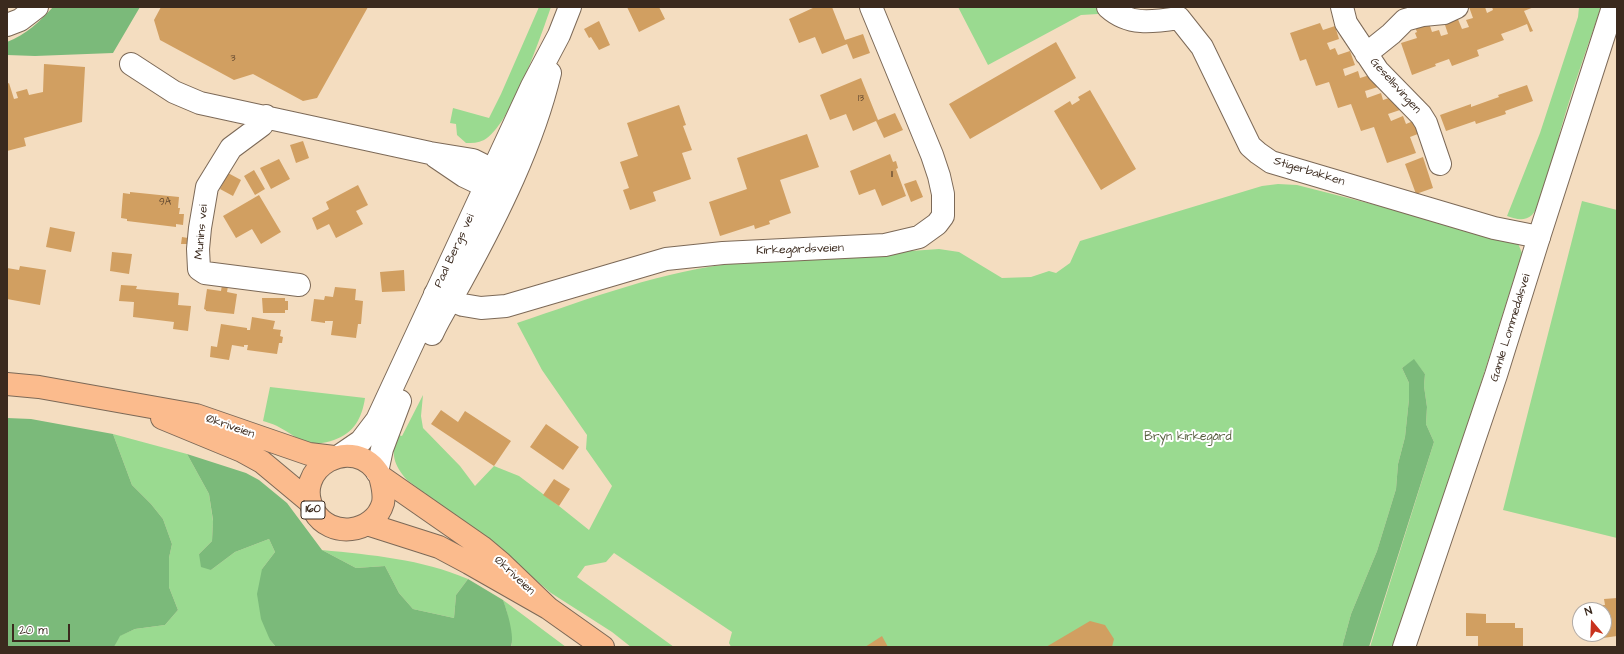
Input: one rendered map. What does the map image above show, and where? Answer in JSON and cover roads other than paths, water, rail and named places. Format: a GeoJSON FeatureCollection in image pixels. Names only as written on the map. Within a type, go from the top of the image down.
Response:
{"type":"FeatureCollection","features":[{"type":"Feature","properties":{"kind":"main road","name":"Økriveien"},"geometry":{"type":"LineString","coordinates":[[7,384],[39,387],[196,415],[309,454],[336,457]]}},
{"type":"Feature","properties":{"kind":"main road","name":"Økriveien"},"geometry":{"type":"LineString","coordinates":[[124,403],[242,451],[262,462],[310,502]]}},
{"type":"Feature","properties":{"kind":"main road","name":"160"},"geometry":{"type":"LineString","coordinates":[[367,524],[357,529],[347,530],[337,529],[328,525],[320,519],[314,511],[310,502],[309,488],[314,475],[322,464],[336,457],[350,455],[360,458],[370,464],[379,474]]}},
{"type":"Feature","properties":{"kind":"main road","name":"Økriveien"},"geometry":{"type":"LineString","coordinates":[[379,474],[482,547],[548,608]]}},
{"type":"Feature","properties":{"kind":"main road"},"geometry":{"type":"LineString","coordinates":[[367,524],[376,515],[382,503],[384,489],[379,474]]}},
{"type":"Feature","properties":{"kind":"main road","name":"Økriveien"},"geometry":{"type":"LineString","coordinates":[[367,524],[439,547],[548,608],[603,647]]}},
{"type":"Feature","properties":{"kind":"street"},"geometry":{"type":"LineString","coordinates":[[7,25],[20,20],[37,7]]}},
{"type":"Feature","properties":{"kind":"street","name":"Paal Bergs vei"},"geometry":{"type":"LineString","coordinates":[[336,457],[362,441],[377,420],[443,297],[488,232],[528,143],[546,90],[560,35],[570,7]]}},
{"type":"Feature","properties":{"kind":"street","name":"Kirkegårdsveien"},"geometry":{"type":"LineString","coordinates":[[443,297],[481,308],[506,306],[666,259],[723,253],[885,245],[919,237],[927,232],[943,216],[943,194],[939,176],[932,154],[871,7]]}},
{"type":"Feature","properties":{"kind":"street","name":"Stigerbakken"},"geometry":{"type":"LineString","coordinates":[[1108,7],[1116,14],[1132,20],[1155,22],[1179,18],[1202,47],[1250,146],[1271,162],[1494,228],[1539,237]]}},
{"type":"Feature","properties":{"kind":"street","name":"Gesellsvingen"},"geometry":{"type":"LineString","coordinates":[[1342,7],[1346,23],[1366,54],[1386,80],[1421,115],[1426,124],[1440,164]]}},
{"type":"Feature","properties":{"kind":"street","name":"Gesellsvingen"},"geometry":{"type":"LineString","coordinates":[[1366,54],[1391,34],[1404,20],[1424,15],[1444,14],[1457,7]]}},
{"type":"Feature","properties":{"kind":"street","name":"Gamle Lommedalsvei"},"geometry":{"type":"LineString","coordinates":[[1404,647],[1496,375],[1613,7]]}},
{"type":"Feature","properties":{"kind":"street","name":"Paal Bergs vei"},"geometry":{"type":"LineString","coordinates":[[379,474],[382,449],[403,394],[436,325],[443,297],[489,178],[532,86],[560,35]]}},
{"type":"Feature","properties":{"kind":"street"},"geometry":{"type":"LineString","coordinates":[[130,64],[162,85],[200,103],[266,116],[430,153],[473,160],[489,178],[509,185]]}},
{"type":"Feature","properties":{"kind":"street","name":"Munins vei"},"geometry":{"type":"LineString","coordinates":[[266,116],[262,125],[232,148],[207,187],[199,235],[199,269],[205,273],[299,285]]}},
{"type":"Feature","properties":{"kind":"park label","name":"Bryn kirkegård"},"geometry":{"type":"Point","coordinates":[1188,437]}}]}
